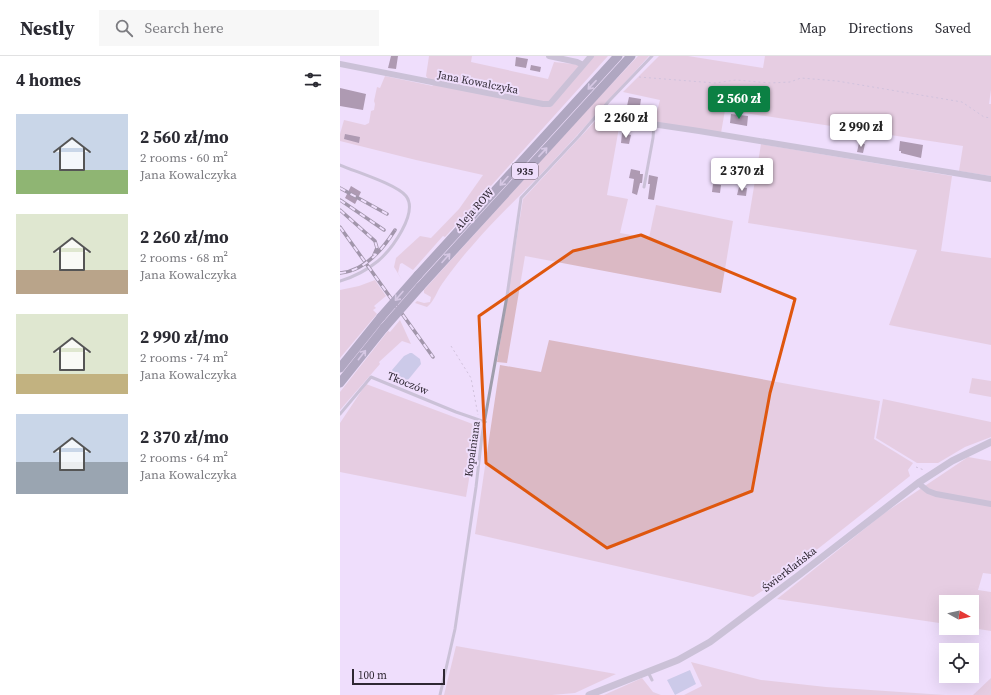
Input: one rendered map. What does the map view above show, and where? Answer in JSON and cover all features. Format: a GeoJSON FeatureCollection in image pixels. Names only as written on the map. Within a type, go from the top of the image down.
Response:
{"type":"FeatureCollection","features":[{"type":"Feature","properties":{"kind":"main road","name":"Aleja ROW"},"geometry":{"type":"LineString","coordinates":[[340,368],[381,317],[418,275],[618,56]]}},
{"type":"Feature","properties":{"kind":"main road","name":"Aleja ROW"},"geometry":{"type":"LineString","coordinates":[[340,383],[384,328],[420,287],[631,56]]}},
{"type":"Feature","properties":{"kind":"street"},"geometry":{"type":"LineString","coordinates":[[549,56],[577,62],[583,66]]}},
{"type":"Feature","properties":{"kind":"street","name":"Jana Kowalczyka"},"geometry":{"type":"LineString","coordinates":[[340,64],[543,104],[550,104],[591,56]]}},
{"type":"Feature","properties":{"kind":"street"},"geometry":{"type":"LineString","coordinates":[[598,114],[605,117],[991,179]]}},
{"type":"Feature","properties":{"kind":"street","name":"Świerklańska"},"geometry":{"type":"LineString","coordinates":[[589,695],[690,654],[719,636],[918,482],[964,454],[991,442]]}},
{"type":"Feature","properties":{"kind":"street"},"geometry":{"type":"LineString","coordinates":[[918,482],[928,491],[936,494],[991,504]]}},
{"type":"Feature","properties":{"kind":"lane"},"geometry":{"type":"LineString","coordinates":[[598,114],[652,56]]}},
{"type":"Feature","properties":{"kind":"lane","name":"Kopalniana"},"geometry":{"type":"LineString","coordinates":[[440,695],[455,629],[485,422],[521,198],[598,114]]}},
{"type":"Feature","properties":{"kind":"lane"},"geometry":{"type":"LineString","coordinates":[[644,187],[654,125]]}},
{"type":"Feature","properties":{"kind":"lane"},"geometry":{"type":"LineString","coordinates":[[340,166],[400,191],[406,196],[410,207],[406,222],[389,250],[378,261],[361,272],[340,281]]}},
{"type":"Feature","properties":{"kind":"lane","name":"Tkoczów"},"geometry":{"type":"LineString","coordinates":[[340,414],[371,377],[485,422]]}},
{"type":"Feature","properties":{"kind":"lane"},"geometry":{"type":"LineString","coordinates":[[648,672],[652,680]]}},
{"type":"Feature","properties":{"kind":"path"},"geometry":{"type":"LineString","coordinates":[[633,77],[715,83],[736,80],[770,83],[790,82],[801,78],[837,81],[962,102],[984,117],[991,118]]}},
{"type":"Feature","properties":{"kind":"path"},"geometry":{"type":"LineString","coordinates":[[452,346],[473,382],[478,420]]}},
{"type":"Feature","properties":{"kind":"path"},"geometry":{"type":"LineString","coordinates":[[916,467],[924,470],[928,475]]}},
{"type":"Feature","properties":{"kind":"highlighted area"},"geometry":{"type":"Polygon","coordinates":[[[641,235],[795,299],[770,393],[752,491],[607,548],[486,463],[479,316],[573,251],[641,235]]]}},
{"type":"Feature","properties":{"kind":"shaded area"},"geometry":{"type":"Polygon","coordinates":[[[429,56],[472,56],[471,62],[548,79],[554,62],[583,65],[546,106],[551,107],[593,56],[608,56],[445,237],[443,236],[413,270],[402,263],[400,264],[398,273],[402,280],[394,267],[396,258],[420,236],[431,238],[459,209],[483,175],[340,141],[340,134],[344,120],[365,125],[369,123],[371,111],[374,110],[377,87],[380,88],[385,76],[433,86],[426,76],[429,56]]]}},
{"type":"Feature","properties":{"kind":"shaded area"},"geometry":{"type":"Polygon","coordinates":[[[638,56],[649,56],[557,157],[464,255],[449,274],[429,305],[427,307],[415,303],[417,301],[424,303],[430,302],[431,297],[424,293],[424,290],[585,112],[638,56]]]}},
{"type":"Feature","properties":{"kind":"shaded area"},"geometry":{"type":"Polygon","coordinates":[[[659,56],[688,56],[763,68],[765,56],[991,56],[991,90],[989,104],[991,104],[991,176],[959,171],[963,146],[725,110],[721,133],[654,122],[660,100],[623,92],[659,56]]]}},
{"type":"Feature","properties":{"kind":"shaded area"},"geometry":{"type":"Polygon","coordinates":[[[598,118],[620,122],[607,195],[628,199],[620,233],[649,238],[656,205],[733,221],[721,293],[525,256],[507,363],[497,362],[523,199],[598,118]]]}},
{"type":"Feature","properties":{"kind":"shaded area"},"geometry":{"type":"Polygon","coordinates":[[[761,144],[952,176],[941,251],[991,258],[991,345],[889,325],[917,250],[748,223],[761,144]]]}},
{"type":"Feature","properties":{"kind":"shaded area"},"geometry":{"type":"Polygon","coordinates":[[[375,280],[386,296],[374,306],[376,308],[373,310],[377,314],[340,358],[340,290],[359,286],[375,280]]]}},
{"type":"Feature","properties":{"kind":"shaded area"},"geometry":{"type":"Polygon","coordinates":[[[400,320],[411,344],[402,341],[379,362],[380,364],[340,410],[340,392],[388,331],[390,332],[400,320]]]}},
{"type":"Feature","properties":{"kind":"shaded area"},"geometry":{"type":"Polygon","coordinates":[[[549,340],[880,401],[874,439],[913,463],[908,470],[910,476],[776,582],[753,597],[475,534],[500,365],[541,372],[549,340]]]}},
{"type":"Feature","properties":{"kind":"shaded area"},"geometry":{"type":"Polygon","coordinates":[[[972,378],[991,381],[991,397],[969,393],[972,378]]]}},
{"type":"Feature","properties":{"kind":"shaded area"},"geometry":{"type":"Polygon","coordinates":[[[366,384],[478,426],[466,497],[340,472],[340,423],[366,384]]]}},
{"type":"Feature","properties":{"kind":"shaded area"},"geometry":{"type":"Polygon","coordinates":[[[883,399],[991,422],[991,437],[965,447],[938,463],[917,463],[876,438],[883,399]]]}},
{"type":"Feature","properties":{"kind":"shaded area"},"geometry":{"type":"Polygon","coordinates":[[[968,457],[991,461],[991,574],[983,573],[978,590],[991,592],[991,631],[979,629],[979,595],[939,595],[939,623],[777,599],[883,514],[968,457]]]}},
{"type":"Feature","properties":{"kind":"shaded area"},"geometry":{"type":"Polygon","coordinates":[[[456,646],[616,674],[575,693],[552,695],[444,695],[456,646]]]}},
{"type":"Feature","properties":{"kind":"shaded area"},"geometry":{"type":"Polygon","coordinates":[[[691,662],[761,680],[826,687],[945,695],[684,695],[702,686],[691,662]]]}},
{"type":"Feature","properties":{"kind":"shaded area"},"geometry":{"type":"Polygon","coordinates":[[[642,678],[653,692],[661,695],[604,695],[642,678]]]}},
{"type":"Feature","properties":{"kind":"shaded area"},"geometry":{"type":"Polygon","coordinates":[[[991,678],[991,695],[973,695],[991,678]]]}},
{"type":"Feature","properties":{"kind":"water"},"geometry":{"type":"Polygon","coordinates":[[[410,353],[420,359],[421,364],[408,380],[404,382],[393,375],[392,370],[404,356],[410,353]]]}},
{"type":"Feature","properties":{"kind":"water"},"geometry":{"type":"Polygon","coordinates":[[[690,670],[696,684],[675,695],[667,680],[690,670]]]}},
{"type":"Feature","properties":{"kind":"building"},"geometry":{"type":"Polygon","coordinates":[[[391,56],[398,56],[396,69],[388,68],[391,56]]]}},
{"type":"Feature","properties":{"kind":"building"},"geometry":{"type":"Polygon","coordinates":[[[516,57],[528,59],[526,68],[515,66],[516,57]]]}},
{"type":"Feature","properties":{"kind":"building"},"geometry":{"type":"Polygon","coordinates":[[[531,65],[541,67],[540,72],[530,70],[531,65]]]}},
{"type":"Feature","properties":{"kind":"building"},"geometry":{"type":"Polygon","coordinates":[[[340,88],[366,94],[363,110],[340,106],[340,88]]]}},
{"type":"Feature","properties":{"kind":"building"},"geometry":{"type":"Polygon","coordinates":[[[629,97],[641,99],[640,106],[627,106],[629,97]]]}},
{"type":"Feature","properties":{"kind":"building"},"geometry":{"type":"Polygon","coordinates":[[[731,114],[748,116],[747,126],[730,123],[731,114]]]}},
{"type":"Feature","properties":{"kind":"building"},"geometry":{"type":"Polygon","coordinates":[[[622,133],[631,135],[629,144],[621,143],[622,133]]]}},
{"type":"Feature","properties":{"kind":"building"},"geometry":{"type":"Polygon","coordinates":[[[345,134],[360,137],[359,143],[344,139],[345,134]]]}},
{"type":"Feature","properties":{"kind":"building"},"geometry":{"type":"Polygon","coordinates":[[[900,141],[923,145],[921,158],[901,153],[901,151],[899,151],[900,141]]]}},
{"type":"Feature","properties":{"kind":"building"},"geometry":{"type":"Polygon","coordinates":[[[859,143],[865,144],[863,153],[857,152],[859,143]]]}},
{"type":"Feature","properties":{"kind":"building"},"geometry":{"type":"Polygon","coordinates":[[[631,169],[640,171],[640,174],[643,174],[642,183],[640,183],[637,195],[632,193],[634,179],[629,178],[631,169]]]}},
{"type":"Feature","properties":{"kind":"building"},"geometry":{"type":"Polygon","coordinates":[[[649,175],[658,177],[654,200],[648,199],[650,184],[648,184],[649,175]]]}},
{"type":"Feature","properties":{"kind":"building"},"geometry":{"type":"Polygon","coordinates":[[[713,184],[721,185],[720,193],[712,192],[713,184]]]}},
{"type":"Feature","properties":{"kind":"building"},"geometry":{"type":"Polygon","coordinates":[[[351,186],[361,192],[355,204],[345,198],[351,186]]]}},
{"type":"Feature","properties":{"kind":"building"},"geometry":{"type":"Polygon","coordinates":[[[739,187],[747,188],[746,196],[737,195],[739,187]]]}},
{"type":"Feature","properties":{"kind":"railway"},"geometry":{"type":"LineString","coordinates":[[340,188],[387,214]]}},
{"type":"Feature","properties":{"kind":"railway"},"geometry":{"type":"LineString","coordinates":[[340,200],[384,230]]}},
{"type":"Feature","properties":{"kind":"railway"},"geometry":{"type":"LineString","coordinates":[[340,210],[375,241],[377,248],[374,255]]}},
{"type":"Feature","properties":{"kind":"railway"},"geometry":{"type":"LineString","coordinates":[[340,227],[433,357]]}},
{"type":"Feature","properties":{"kind":"railway"},"geometry":{"type":"LineString","coordinates":[[340,273],[365,264],[379,251],[395,230]]}}]}
